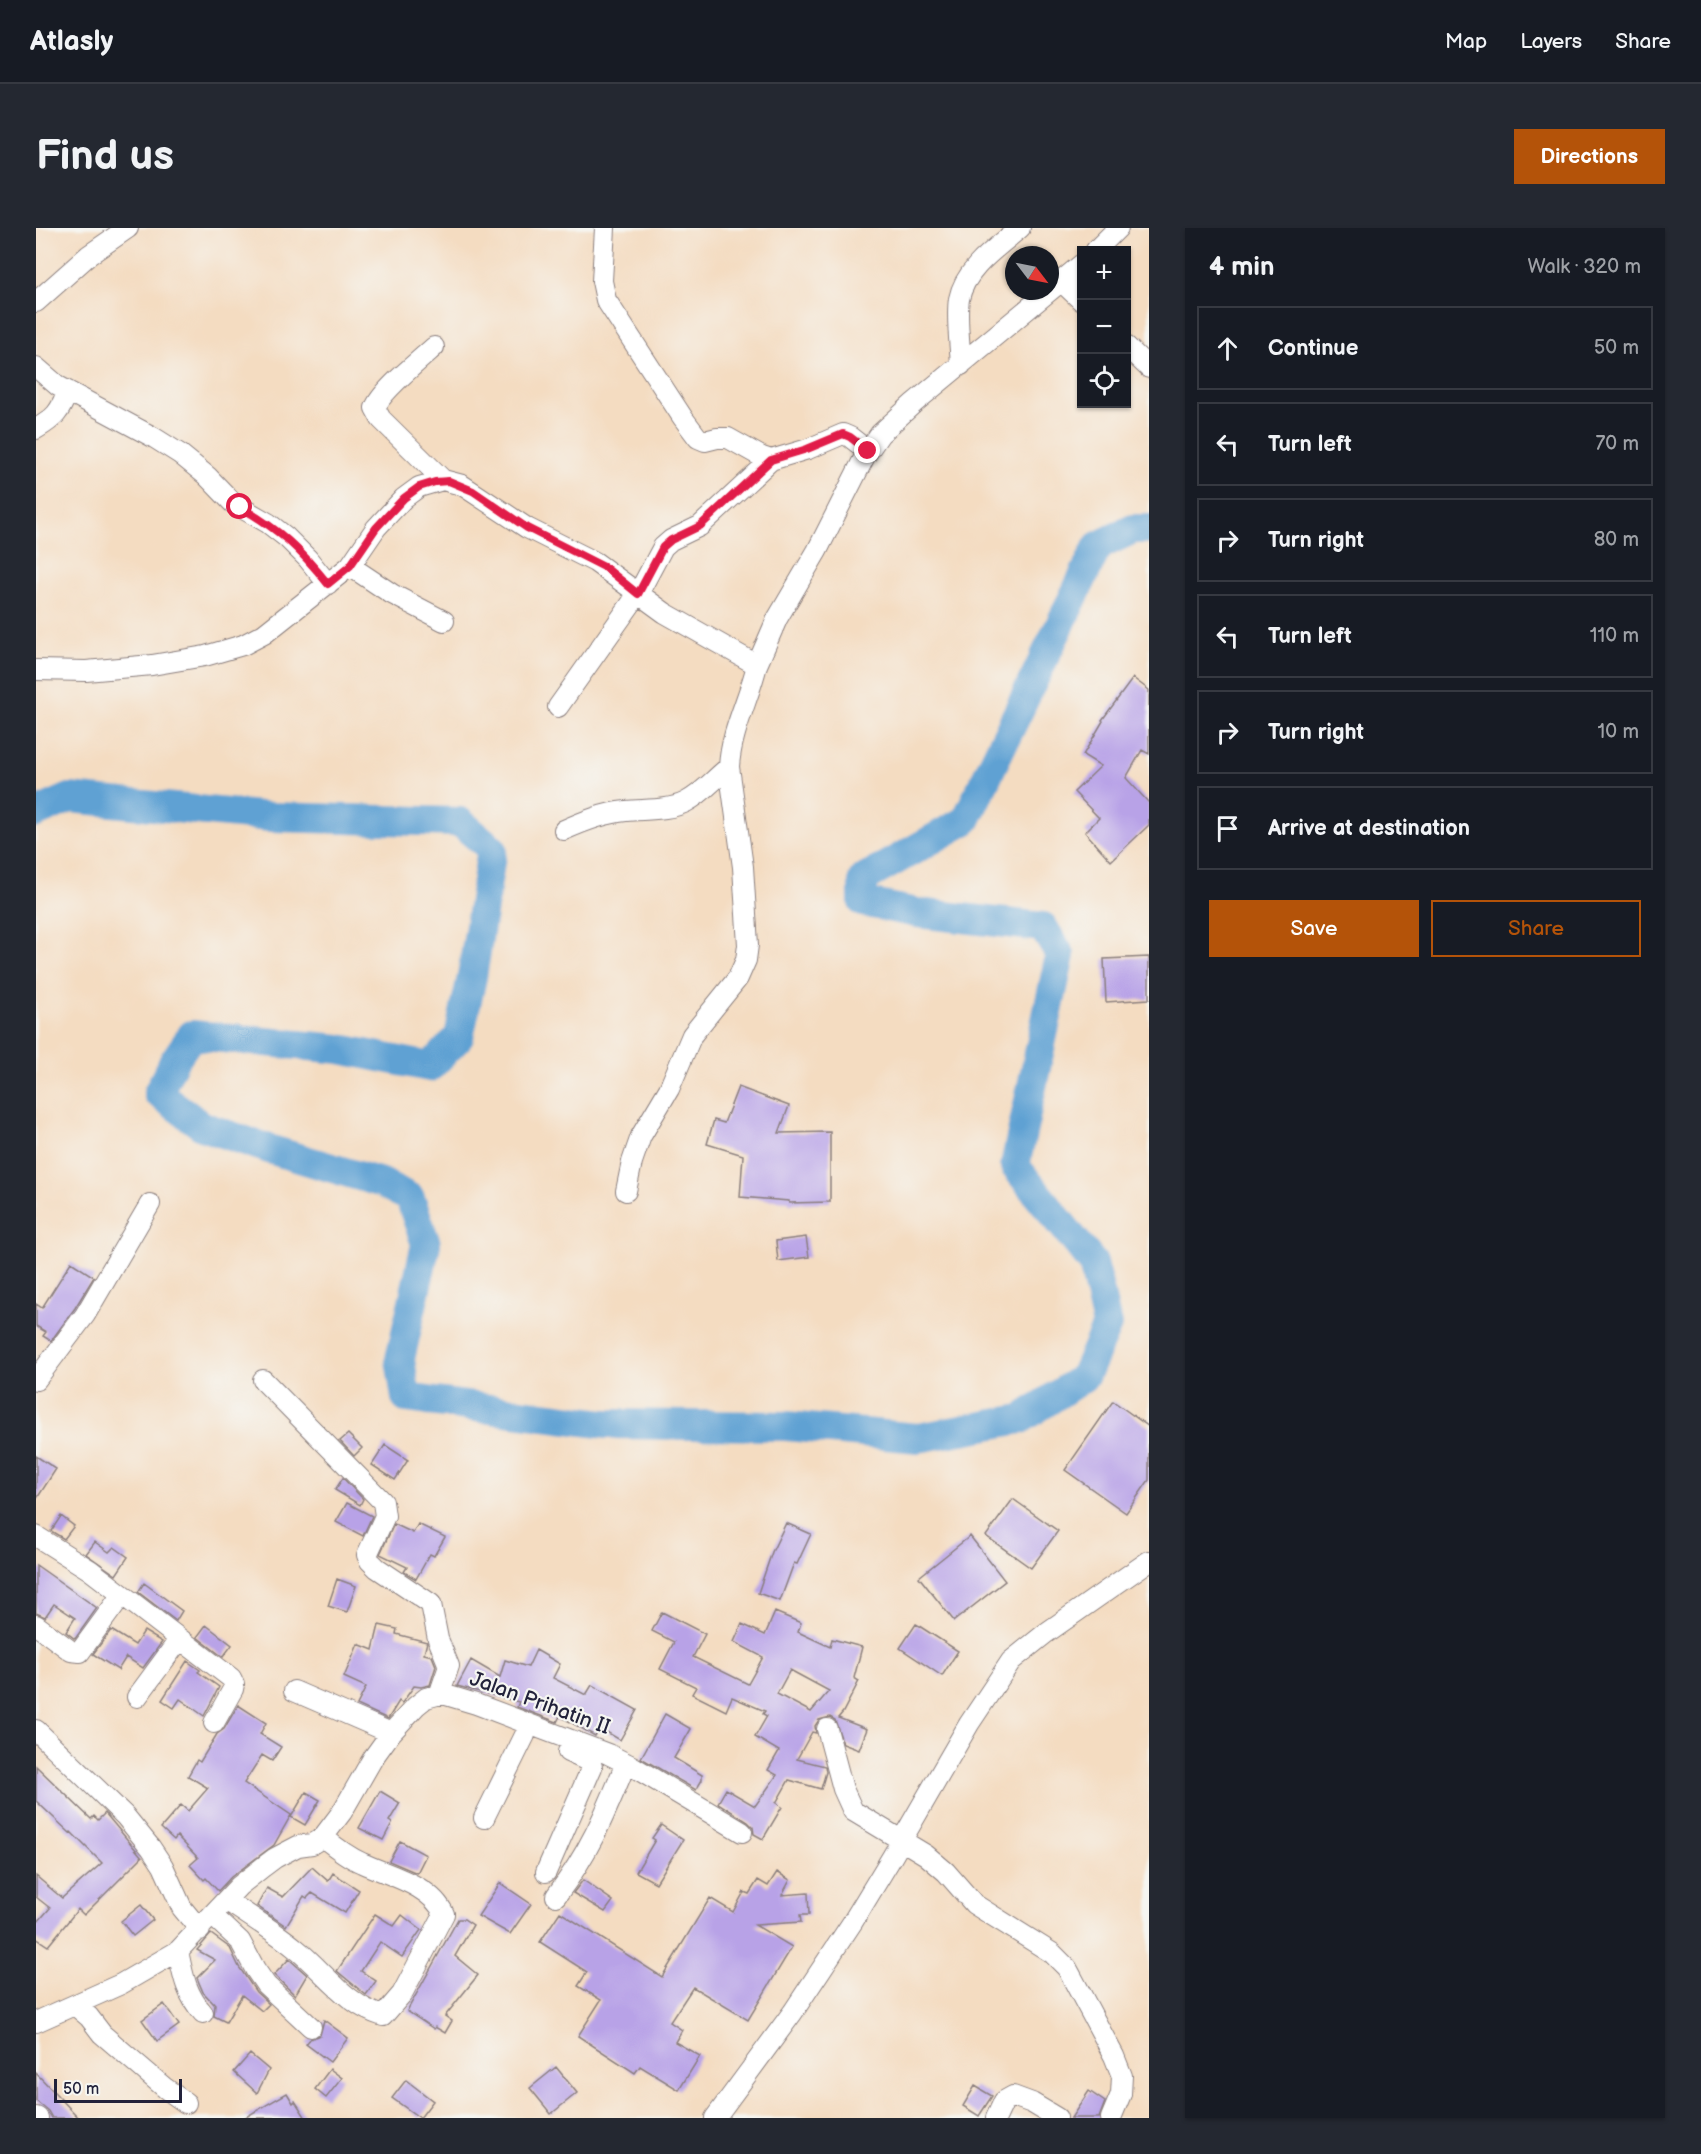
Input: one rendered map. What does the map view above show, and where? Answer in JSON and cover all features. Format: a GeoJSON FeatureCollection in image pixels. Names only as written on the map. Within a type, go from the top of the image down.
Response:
{"type":"FeatureCollection","features":[{"type":"Feature","properties":{"kind":"street"},"geometry":{"type":"LineString","coordinates":[[36,302],[89,255],[128,228]]}},
{"type":"Feature","properties":{"kind":"street"},"geometry":{"type":"LineString","coordinates":[[606,228],[602,281],[606,300],[691,430],[702,440],[728,438],[771,460]]}},
{"type":"Feature","properties":{"kind":"street"},"geometry":{"type":"LineString","coordinates":[[961,365],[959,308],[962,290],[979,265],[1020,228]]}},
{"type":"Feature","properties":{"kind":"street"},"geometry":{"type":"LineString","coordinates":[[1100,246],[1118,228]]}},
{"type":"Feature","properties":{"kind":"street"},"geometry":{"type":"LineString","coordinates":[[626,1191],[632,1162],[641,1136],[669,1089],[692,1035],[738,978],[746,960],[748,945],[743,867],[729,767],[736,732],[758,665],[777,619],[817,551],[868,451],[888,425],[1077,268]]}},
{"type":"Feature","properties":{"kind":"street"},"geometry":{"type":"LineString","coordinates":[[1062,282],[1081,300]]}},
{"type":"Feature","properties":{"kind":"street"},"geometry":{"type":"LineString","coordinates":[[434,347],[388,390],[375,408],[381,419],[442,480]]}},
{"type":"Feature","properties":{"kind":"street"},"geometry":{"type":"LineString","coordinates":[[1131,351],[1149,368]]}},
{"type":"Feature","properties":{"kind":"street"},"geometry":{"type":"LineString","coordinates":[[36,367],[50,380],[68,391],[173,449],[207,476],[233,503],[268,523],[286,537],[328,584]]}},
{"type":"Feature","properties":{"kind":"street"},"geometry":{"type":"LineString","coordinates":[[36,429],[53,419],[62,407],[68,391]]}},
{"type":"Feature","properties":{"kind":"street"},"geometry":{"type":"LineString","coordinates":[[558,707],[638,594],[663,547],[671,540],[700,526],[771,460],[807,449],[843,434],[868,451]]}},
{"type":"Feature","properties":{"kind":"street"},"geometry":{"type":"LineString","coordinates":[[36,670],[86,671],[171,662],[224,652],[243,645],[264,634],[350,566],[376,528],[394,508],[419,487],[442,480],[456,482],[473,491],[527,528],[606,568],[665,613],[758,665]]}},
{"type":"Feature","properties":{"kind":"street"},"geometry":{"type":"LineString","coordinates":[[350,566],[392,594],[444,621]]}},
{"type":"Feature","properties":{"kind":"street"},"geometry":{"type":"LineString","coordinates":[[564,830],[600,816],[623,811],[673,807],[685,803],[729,767]]}},
{"type":"Feature","properties":{"kind":"street"},"geometry":{"type":"LineString","coordinates":[[36,1380],[85,1315],[150,1204]]}},
{"type":"Feature","properties":{"kind":"street"},"geometry":{"type":"LineString","coordinates":[[263,1380],[383,1502],[385,1516],[369,1547],[368,1555],[377,1568],[431,1604],[438,1639],[448,1662],[448,1670],[441,1689],[446,1695]]}},
{"type":"Feature","properties":{"kind":"street"},"geometry":{"type":"LineString","coordinates":[[36,1536],[90,1570],[231,1678],[234,1684],[229,1698],[214,1723]]}},
{"type":"Feature","properties":{"kind":"street"},"geometry":{"type":"LineString","coordinates":[[715,2118],[793,2012],[898,1847],[969,1724],[1011,1661],[1046,1633],[1149,1561]]}},
{"type":"Feature","properties":{"kind":"street"},"geometry":{"type":"LineString","coordinates":[[36,1625],[70,1651],[80,1653],[121,1596]]}},
{"type":"Feature","properties":{"kind":"street"},"geometry":{"type":"LineString","coordinates":[[137,1697],[179,1640]]}},
{"type":"Feature","properties":{"kind":"street"},"geometry":{"type":"LineString","coordinates":[[294,1691],[391,1733]]}},
{"type":"Feature","properties":{"kind":"street","name":"Jalan Prihatin II"},"geometry":{"type":"LineString","coordinates":[[323,1838],[339,1818],[373,1758],[391,1733],[426,1698],[446,1695],[528,1730],[608,1754],[742,1832]]}},
{"type":"Feature","properties":{"kind":"street"},"geometry":{"type":"LineString","coordinates":[[827,1729],[843,1789],[853,1811],[898,1847],[937,1864],[974,1905],[1052,1953],[1067,1968],[1114,2056],[1122,2076],[1121,2094],[1111,2118]]}},
{"type":"Feature","properties":{"kind":"street"},"geometry":{"type":"LineString","coordinates":[[484,1818],[528,1730],[587,1760],[592,1766],[546,1872]]}},
{"type":"Feature","properties":{"kind":"street"},"geometry":{"type":"LineString","coordinates":[[36,1731],[126,1816],[163,1866],[182,1908],[240,1941],[266,1985],[311,2027]]}},
{"type":"Feature","properties":{"kind":"street"},"geometry":{"type":"LineString","coordinates":[[556,1896],[578,1868],[592,1843],[626,1763]]}},
{"type":"Feature","properties":{"kind":"street"},"geometry":{"type":"LineString","coordinates":[[36,2022],[121,1984],[178,1951],[207,1923],[226,1900],[239,1886],[275,1858],[298,1846],[312,1844],[323,1838],[362,1863],[429,1894],[439,1903],[444,1914],[402,1994],[383,2016],[372,2013],[338,1989],[297,1949],[226,1900]]}},
{"type":"Feature","properties":{"kind":"street"},"geometry":{"type":"LineString","coordinates":[[178,1951],[184,1982],[203,2013]]}},
{"type":"Feature","properties":{"kind":"street"},"geometry":{"type":"LineString","coordinates":[[76,2006],[89,2017],[102,2034],[186,2103]]}},
{"type":"Feature","properties":{"kind":"street"},"geometry":{"type":"LineString","coordinates":[[996,2118],[1004,2101],[1013,2096],[1032,2103],[1057,2118]]}},
{"type":"Feature","properties":{"kind":"building"},"geometry":{"type":"Polygon","coordinates":[[[1133,678],[1149,690],[1149,754],[1142,750],[1126,778],[1149,803],[1149,825],[1111,861],[1085,832],[1099,818],[1074,792],[1101,766],[1083,755],[1102,720],[1133,678]]]}},
{"type":"Feature","properties":{"kind":"building"},"geometry":{"type":"Polygon","coordinates":[[[1149,957],[1149,999],[1106,1002],[1104,959],[1149,957]]]}},
{"type":"Feature","properties":{"kind":"building"},"geometry":{"type":"Polygon","coordinates":[[[738,1087],[789,1106],[779,1133],[830,1132],[830,1202],[789,1203],[789,1201],[740,1197],[743,1155],[707,1144],[714,1120],[724,1123],[738,1087]]]}},
{"type":"Feature","properties":{"kind":"building"},"geometry":{"type":"Polygon","coordinates":[[[806,1237],[809,1257],[778,1261],[776,1241],[806,1237]]]}},
{"type":"Feature","properties":{"kind":"building"},"geometry":{"type":"Polygon","coordinates":[[[71,1262],[94,1277],[51,1341],[43,1336],[46,1332],[36,1326],[36,1304],[42,1308],[71,1262]]]}},
{"type":"Feature","properties":{"kind":"building"},"geometry":{"type":"Polygon","coordinates":[[[1113,1401],[1149,1427],[1149,1480],[1126,1513],[1065,1470],[1113,1401]]]}},
{"type":"Feature","properties":{"kind":"building"},"geometry":{"type":"Polygon","coordinates":[[[348,1434],[362,1448],[354,1456],[340,1441],[348,1434]]]}},
{"type":"Feature","properties":{"kind":"building"},"geometry":{"type":"Polygon","coordinates":[[[385,1445],[408,1460],[395,1480],[372,1465],[385,1445]]]}},
{"type":"Feature","properties":{"kind":"building"},"geometry":{"type":"Polygon","coordinates":[[[36,1456],[56,1469],[36,1500],[36,1456]]]}},
{"type":"Feature","properties":{"kind":"building"},"geometry":{"type":"Polygon","coordinates":[[[343,1478],[363,1499],[360,1505],[335,1490],[343,1478]]]}},
{"type":"Feature","properties":{"kind":"building"},"geometry":{"type":"Polygon","coordinates":[[[1013,1499],[1058,1531],[1031,1568],[986,1536],[1013,1499]]]}},
{"type":"Feature","properties":{"kind":"building"},"geometry":{"type":"Polygon","coordinates":[[[347,1503],[372,1516],[363,1536],[336,1522],[347,1503]]]}},
{"type":"Feature","properties":{"kind":"building"},"geometry":{"type":"Polygon","coordinates":[[[61,1516],[74,1526],[64,1539],[51,1531],[61,1516]]]}},
{"type":"Feature","properties":{"kind":"building"},"geometry":{"type":"Polygon","coordinates":[[[786,1523],[811,1534],[797,1564],[794,1563],[780,1601],[758,1593],[772,1552],[786,1523]]]}},
{"type":"Feature","properties":{"kind":"building"},"geometry":{"type":"Polygon","coordinates":[[[394,1524],[413,1533],[418,1524],[445,1537],[434,1556],[430,1554],[416,1579],[404,1572],[407,1567],[380,1554],[394,1524]]]}},
{"type":"Feature","properties":{"kind":"building"},"geometry":{"type":"Polygon","coordinates":[[[970,1536],[1005,1581],[954,1621],[919,1577],[970,1536]]]}},
{"type":"Feature","properties":{"kind":"building"},"geometry":{"type":"Polygon","coordinates":[[[95,1542],[109,1552],[114,1547],[128,1557],[116,1575],[86,1554],[95,1542]]]}},
{"type":"Feature","properties":{"kind":"building"},"geometry":{"type":"Polygon","coordinates":[[[36,1565],[97,1608],[75,1639],[66,1632],[75,1618],[54,1604],[45,1617],[36,1613],[36,1565]]]}},
{"type":"Feature","properties":{"kind":"building"},"geometry":{"type":"Polygon","coordinates":[[[337,1579],[356,1586],[347,1612],[328,1606],[337,1579]]]}},
{"type":"Feature","properties":{"kind":"building"},"geometry":{"type":"Polygon","coordinates":[[[144,1583],[182,1611],[176,1621],[138,1592],[144,1583]]]}},
{"type":"Feature","properties":{"kind":"building"},"geometry":{"type":"Polygon","coordinates":[[[662,1612],[705,1634],[693,1657],[748,1684],[763,1657],[734,1642],[742,1624],[765,1635],[775,1612],[801,1623],[798,1632],[830,1647],[832,1639],[862,1647],[854,1678],[859,1681],[838,1718],[867,1729],[859,1750],[843,1744],[835,1720],[830,1717],[819,1720],[815,1726],[816,1733],[812,1732],[797,1759],[825,1766],[826,1772],[821,1789],[789,1780],[776,1803],[782,1807],[763,1839],[754,1834],[753,1827],[748,1822],[718,1803],[726,1789],[755,1806],[777,1775],[768,1770],[779,1751],[755,1737],[767,1716],[763,1714],[765,1711],[732,1697],[726,1711],[692,1694],[696,1687],[660,1669],[674,1642],[652,1631],[662,1612]],[[790,1670],[777,1694],[811,1712],[829,1691],[790,1670]]]}},
{"type":"Feature","properties":{"kind":"building"},"geometry":{"type":"Polygon","coordinates":[[[916,1624],[958,1651],[942,1676],[900,1648],[916,1624]]]}},
{"type":"Feature","properties":{"kind":"building"},"geometry":{"type":"Polygon","coordinates":[[[206,1625],[232,1645],[223,1657],[197,1637],[206,1625]]]}},
{"type":"Feature","properties":{"kind":"building"},"geometry":{"type":"Polygon","coordinates":[[[379,1625],[397,1629],[396,1634],[427,1642],[424,1654],[432,1656],[436,1666],[430,1685],[414,1686],[402,1703],[399,1701],[388,1719],[357,1705],[366,1687],[344,1677],[358,1644],[373,1650],[379,1625]]]}},
{"type":"Feature","properties":{"kind":"building"},"geometry":{"type":"Polygon","coordinates":[[[111,1630],[135,1645],[144,1631],[162,1642],[143,1668],[126,1657],[118,1670],[93,1654],[111,1630]]]}},
{"type":"Feature","properties":{"kind":"building"},"geometry":{"type":"Polygon","coordinates":[[[536,1650],[560,1664],[553,1678],[586,1695],[592,1685],[637,1710],[620,1740],[600,1728],[595,1736],[560,1716],[557,1722],[517,1707],[519,1702],[457,1686],[471,1660],[500,1677],[505,1660],[528,1667],[536,1650]]]}},
{"type":"Feature","properties":{"kind":"building"},"geometry":{"type":"Polygon","coordinates":[[[187,1661],[219,1687],[204,1716],[180,1699],[174,1708],[162,1700],[187,1661]]]}},
{"type":"Feature","properties":{"kind":"building"},"geometry":{"type":"Polygon","coordinates":[[[238,1705],[266,1723],[260,1734],[281,1747],[272,1761],[262,1755],[244,1783],[291,1815],[274,1845],[231,1877],[218,1891],[190,1865],[198,1858],[177,1836],[174,1840],[161,1828],[181,1805],[188,1811],[208,1788],[188,1776],[197,1760],[200,1762],[217,1734],[224,1729],[238,1705]]]}},
{"type":"Feature","properties":{"kind":"building"},"geometry":{"type":"Polygon","coordinates":[[[665,1714],[691,1729],[674,1758],[702,1775],[702,1780],[696,1790],[641,1758],[665,1714]]]}},
{"type":"Feature","properties":{"kind":"building"},"geometry":{"type":"Polygon","coordinates":[[[36,1766],[91,1819],[94,1816],[98,1820],[105,1813],[142,1857],[84,1915],[78,1909],[48,1946],[36,1938],[36,1924],[50,1908],[36,1897],[36,1876],[62,1898],[102,1863],[36,1801],[36,1766]]]}},
{"type":"Feature","properties":{"kind":"building"},"geometry":{"type":"Polygon","coordinates":[[[380,1791],[400,1803],[389,1821],[392,1823],[383,1840],[359,1828],[380,1791]]]}},
{"type":"Feature","properties":{"kind":"building"},"geometry":{"type":"Polygon","coordinates":[[[306,1792],[320,1800],[305,1825],[291,1817],[306,1792]]]}},
{"type":"Feature","properties":{"kind":"building"},"geometry":{"type":"Polygon","coordinates":[[[661,1825],[683,1840],[656,1883],[636,1872],[655,1840],[652,1838],[661,1825]]]}},
{"type":"Feature","properties":{"kind":"building"},"geometry":{"type":"Polygon","coordinates":[[[400,1841],[426,1855],[417,1873],[389,1861],[400,1841]]]}},
{"type":"Feature","properties":{"kind":"building"},"geometry":{"type":"Polygon","coordinates":[[[312,1867],[328,1881],[333,1873],[359,1890],[345,1913],[312,1893],[307,1898],[304,1896],[286,1926],[257,1906],[267,1888],[283,1897],[312,1867]]]}},
{"type":"Feature","properties":{"kind":"building"},"geometry":{"type":"Polygon","coordinates":[[[777,1872],[790,1880],[782,1895],[808,1893],[809,1915],[800,1915],[801,1922],[755,1925],[792,1947],[748,2020],[693,1987],[670,2022],[682,2030],[675,2042],[700,2056],[679,2090],[640,2066],[635,2073],[578,2036],[601,2000],[578,1986],[587,1972],[540,1942],[560,1912],[662,1977],[710,1898],[733,1912],[744,1892],[749,1894],[758,1880],[768,1886],[777,1872]]]}},
{"type":"Feature","properties":{"kind":"building"},"geometry":{"type":"Polygon","coordinates":[[[583,1880],[613,1901],[605,1912],[573,1893],[583,1880]]]}},
{"type":"Feature","properties":{"kind":"building"},"geometry":{"type":"Polygon","coordinates":[[[500,1883],[531,1904],[510,1934],[478,1916],[500,1883]]]}},
{"type":"Feature","properties":{"kind":"building"},"geometry":{"type":"Polygon","coordinates":[[[141,1905],[153,1920],[133,1936],[121,1921],[141,1905]]]}},
{"type":"Feature","properties":{"kind":"building"},"geometry":{"type":"Polygon","coordinates":[[[375,1914],[394,1926],[402,1915],[421,1930],[402,1957],[380,1942],[361,1971],[376,1981],[366,1995],[337,1971],[375,1914]]]}},
{"type":"Feature","properties":{"kind":"building"},"geometry":{"type":"Polygon","coordinates":[[[458,1919],[464,1919],[473,1925],[455,1956],[478,1975],[445,2016],[452,2021],[445,2033],[435,2027],[434,2029],[407,2011],[458,1919]]]}},
{"type":"Feature","properties":{"kind":"building"},"geometry":{"type":"Polygon","coordinates":[[[211,1934],[230,1948],[239,1967],[256,1992],[269,2004],[262,2011],[242,1995],[226,2022],[214,2016],[215,2005],[203,1992],[197,1978],[215,1960],[197,1950],[211,1934]]]}},
{"type":"Feature","properties":{"kind":"building"},"geometry":{"type":"Polygon","coordinates":[[[289,1959],[307,1975],[295,1995],[274,1975],[289,1959]]]}},
{"type":"Feature","properties":{"kind":"building"},"geometry":{"type":"Polygon","coordinates":[[[164,2004],[179,2025],[157,2041],[142,2020],[164,2004]]]}},
{"type":"Feature","properties":{"kind":"building"},"geometry":{"type":"Polygon","coordinates":[[[324,2020],[348,2038],[330,2062],[306,2044],[310,2039],[320,2035],[324,2020]]]}},
{"type":"Feature","properties":{"kind":"building"},"geometry":{"type":"Polygon","coordinates":[[[250,2054],[269,2070],[257,2093],[234,2072],[250,2054]]]}},
{"type":"Feature","properties":{"kind":"building"},"geometry":{"type":"Polygon","coordinates":[[[556,2067],[577,2093],[551,2114],[530,2088],[556,2067]]]}},
{"type":"Feature","properties":{"kind":"building"},"geometry":{"type":"Polygon","coordinates":[[[330,2069],[342,2078],[326,2098],[315,2089],[330,2069]]]}},
{"type":"Feature","properties":{"kind":"building"},"geometry":{"type":"Polygon","coordinates":[[[36,2073],[79,2118],[52,2118],[48,2111],[36,2101],[36,2073]]]}},
{"type":"Feature","properties":{"kind":"building"},"geometry":{"type":"Polygon","coordinates":[[[406,2080],[433,2101],[420,2118],[392,2098],[406,2080]]]}},
{"type":"Feature","properties":{"kind":"building"},"geometry":{"type":"Polygon","coordinates":[[[975,2086],[992,2096],[979,2116],[963,2106],[975,2086]]]}},
{"type":"Feature","properties":{"kind":"building"},"geometry":{"type":"Polygon","coordinates":[[[1089,2091],[1105,2102],[1099,2118],[1071,2118],[1089,2091]]]}},
{"type":"Feature","properties":{"kind":"building"},"geometry":{"type":"Polygon","coordinates":[[[287,2093],[306,2118],[244,2118],[287,2093]]]}},
{"type":"Feature","properties":{"kind":"waterway"},"geometry":{"type":"LineString","coordinates":[[36,813],[70,798],[270,817],[460,822],[492,849],[472,977],[459,1037],[430,1067],[340,1049],[192,1035],[174,1061],[158,1093],[202,1126],[382,1183],[410,1198],[426,1244],[400,1359],[406,1398],[605,1424],[786,1426],[918,1438],[1021,1419],[1084,1377],[1107,1325],[1093,1263],[1015,1166],[1060,955],[1043,927],[917,913],[863,902],[863,879],[966,820],[1098,546],[1133,529],[1149,529]]}},
{"type":"Feature","properties":{"kind":"route"},"geometry":{"type":"LineString","coordinates":[[240,507],[268,523],[286,537],[328,584],[350,566],[376,528],[404,498],[427,484],[442,480],[456,482],[527,528],[606,568],[638,594],[663,547],[671,540],[700,526],[771,460],[807,449],[843,434],[868,451]]}}]}
